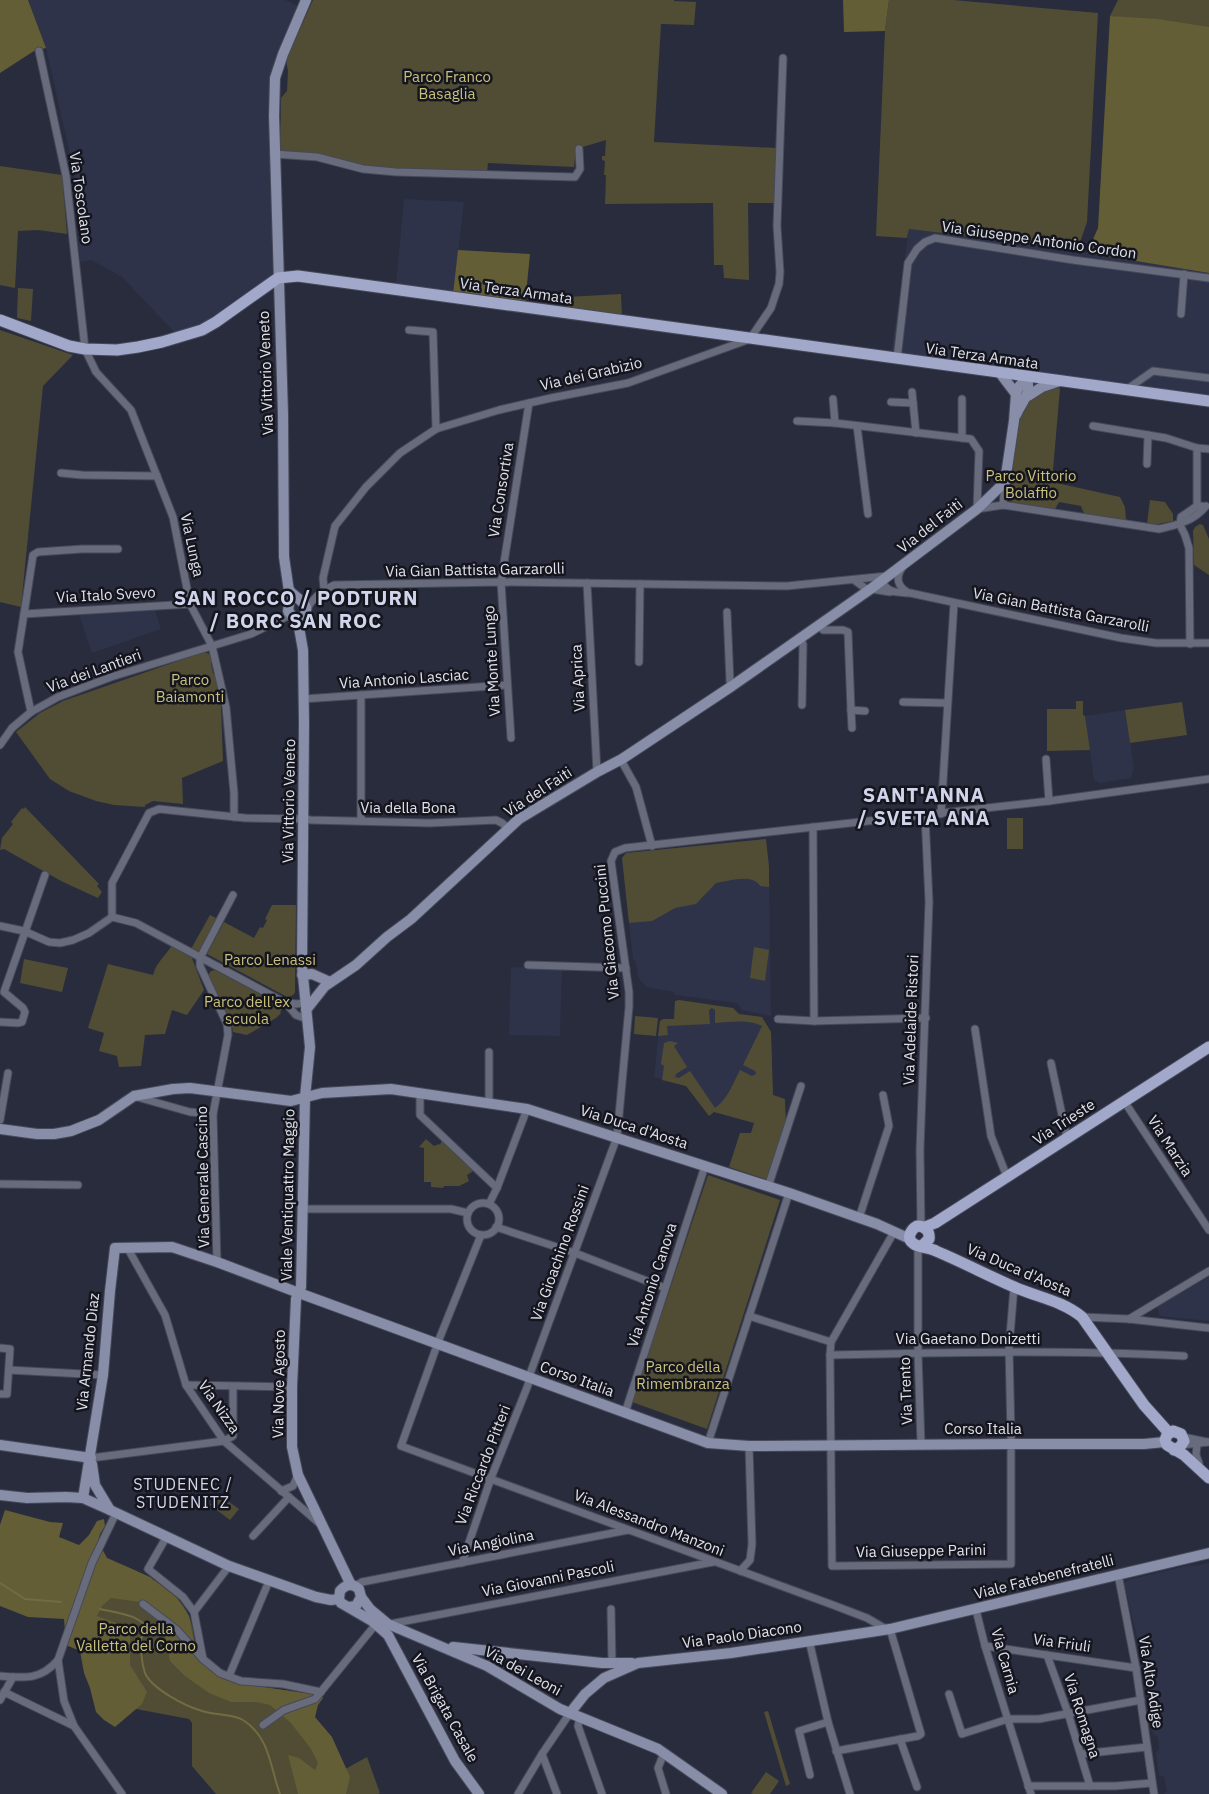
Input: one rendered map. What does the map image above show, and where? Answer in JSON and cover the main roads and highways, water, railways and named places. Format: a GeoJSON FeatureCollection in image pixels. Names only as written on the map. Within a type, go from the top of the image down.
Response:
{"type":"FeatureCollection","features":[{"type":"Feature","properties":{"kind":"main road","name":"Via Vittorio Veneto"},"geometry":{"type":"LineString","coordinates":[[306,0],[275,78],[274,154],[283,414],[284,557],[289,590],[303,650],[304,819],[302,975],[306,1007]]}},
{"type":"Feature","properties":{"kind":"main road","name":"Via Terza Armata"},"geometry":{"type":"LineString","coordinates":[[278,278],[298,276],[1209,401]]}},
{"type":"Feature","properties":{"kind":"main road"},"geometry":{"type":"LineString","coordinates":[[0,320],[69,346],[85,349],[124,349],[188,335],[216,322],[278,278]]}},
{"type":"Feature","properties":{"kind":"main road"},"geometry":{"type":"LineString","coordinates":[[1000,373],[1016,394]]}},
{"type":"Feature","properties":{"kind":"main road"},"geometry":{"type":"LineString","coordinates":[[1014,420],[1016,394],[1018,388],[1027,377]]}},
{"type":"Feature","properties":{"kind":"main road"},"geometry":{"type":"LineString","coordinates":[[1027,377],[1029,386],[1028,396]]}},
{"type":"Feature","properties":{"kind":"main road"},"geometry":{"type":"LineString","coordinates":[[1014,420],[1020,406],[1028,396],[1042,387],[1060,381]]}},
{"type":"Feature","properties":{"kind":"main road","name":"Via del Faiti"},"geometry":{"type":"LineString","coordinates":[[327,984],[356,965],[509,829],[532,811],[597,772],[621,760],[732,686],[870,590],[977,509],[1005,482],[1014,420]]}},
{"type":"Feature","properties":{"kind":"main road"},"geometry":{"type":"LineString","coordinates":[[302,975],[312,974],[327,984]]}},
{"type":"Feature","properties":{"kind":"main road"},"geometry":{"type":"LineString","coordinates":[[306,1007],[327,984]]}},
{"type":"Feature","properties":{"kind":"main road"},"geometry":{"type":"LineString","coordinates":[[306,1007],[327,984]]}},
{"type":"Feature","properties":{"kind":"main road","name":"Viale Ventiquattro Maggio"},"geometry":{"type":"LineString","coordinates":[[299,1293],[301,1287],[305,1097],[310,1046],[306,1007]]}},
{"type":"Feature","properties":{"kind":"main road","name":"Via Trieste"},"geometry":{"type":"LineString","coordinates":[[923,1236],[1007,1177],[1209,1047]]}},
{"type":"Feature","properties":{"kind":"main road","name":"Via Duca d'Aosta"},"geometry":{"type":"LineString","coordinates":[[0,1129],[36,1134],[54,1134],[71,1131],[99,1120],[134,1096],[173,1088],[190,1088],[291,1101],[322,1092],[391,1089],[527,1109],[789,1193],[877,1224],[923,1236],[1014,1287],[1061,1303],[1082,1317],[1144,1405],[1173,1441]]}},
{"type":"Feature","properties":{"kind":"main road","name":"Via Duca d'Aosta"},"geometry":{"type":"LineString","coordinates":[[877,1224],[894,1232],[923,1236]]}},
{"type":"Feature","properties":{"kind":"main road","name":"Corso Italia"},"geometry":{"type":"LineString","coordinates":[[115,1248],[172,1247],[708,1443],[749,1446],[1136,1444],[1173,1441]]}},
{"type":"Feature","properties":{"kind":"main road","name":"Via Armando Diaz"},"geometry":{"type":"LineString","coordinates":[[91,1458],[103,1374],[115,1248]]}},
{"type":"Feature","properties":{"kind":"main road","name":"Via Nove Agosto"},"geometry":{"type":"LineString","coordinates":[[299,1293],[296,1299],[292,1387],[292,1446],[298,1475],[321,1525]]}},
{"type":"Feature","properties":{"kind":"main road"},"geometry":{"type":"LineString","coordinates":[[1173,1441],[1209,1472]]}},
{"type":"Feature","properties":{"kind":"main road"},"geometry":{"type":"LineString","coordinates":[[1173,1441],[1209,1478]]}},
{"type":"Feature","properties":{"kind":"main road"},"geometry":{"type":"LineString","coordinates":[[0,1445],[91,1458]]}},
{"type":"Feature","properties":{"kind":"main road"},"geometry":{"type":"LineString","coordinates":[[91,1458],[95,1485],[113,1511]]}},
{"type":"Feature","properties":{"kind":"main road"},"geometry":{"type":"LineString","coordinates":[[83,1498],[91,1458]]}},
{"type":"Feature","properties":{"kind":"main road"},"geometry":{"type":"LineString","coordinates":[[83,1498],[95,1485]]}},
{"type":"Feature","properties":{"kind":"main road"},"geometry":{"type":"LineString","coordinates":[[0,1495],[27,1498],[83,1498],[229,1566],[269,1581],[336,1598],[340,1591],[354,1590]]}},
{"type":"Feature","properties":{"kind":"main road","name":"Via Brigata Casale"},"geometry":{"type":"LineString","coordinates":[[321,1525],[354,1590],[360,1607],[374,1622],[388,1630],[455,1761],[479,1794]]}},
{"type":"Feature","properties":{"kind":"main road","name":"Viale Fatebenefratelli"},"geometry":{"type":"LineString","coordinates":[[888,1629],[976,1610],[1209,1553]]}},
{"type":"Feature","properties":{"kind":"main road","name":"Via Brigata Casale"},"geometry":{"type":"LineString","coordinates":[[336,1598],[345,1606],[354,1590]]}},
{"type":"Feature","properties":{"kind":"main road","name":"Via dei Leoni"},"geometry":{"type":"LineString","coordinates":[[354,1590],[388,1630],[398,1630],[443,1646],[487,1666],[580,1718],[634,1738],[664,1753],[722,1794]]}},
{"type":"Feature","properties":{"kind":"main road","name":"Via Paolo Diacono"},"geometry":{"type":"LineString","coordinates":[[570,1713],[585,1694],[604,1678],[638,1664],[731,1653],[888,1629]]}},
{"type":"Feature","properties":{"kind":"main road"},"geometry":{"type":"LineString","coordinates":[[443,1646],[607,1663],[638,1664]]}},
{"type":"Feature","properties":{"kind":"waterway"},"geometry":{"type":"LineString","coordinates":[[0,1583],[25,1599],[61,1602]]}},
{"type":"Feature","properties":{"kind":"waterway"},"geometry":{"type":"LineString","coordinates":[[100,1609],[127,1615],[145,1625],[148,1631],[141,1638],[144,1669],[154,1685],[178,1701],[195,1709],[239,1718],[252,1727],[259,1735],[268,1753],[280,1794]]}},
{"type":"Feature","properties":{"kind":"district","name":"SAN ROCCO / PODTURN / BORC SAN ROC"},"geometry":{"type":"Point","coordinates":[296,610]}},
{"type":"Feature","properties":{"kind":"district","name":"SANT'ANNA / SVETA ANA"},"geometry":{"type":"Point","coordinates":[924,806]}},
{"type":"Feature","properties":{"kind":"district","name":"STUDENEC / STUDENITZ"},"geometry":{"type":"Point","coordinates":[183,1493]}},
{"type":"Feature","properties":{"kind":"park label","name":"Parco Franco Basaglia"},"geometry":{"type":"Point","coordinates":[447,86]}},
{"type":"Feature","properties":{"kind":"park label","name":"Parco Vittorio Bolaffio"},"geometry":{"type":"Point","coordinates":[1031,484]}},
{"type":"Feature","properties":{"kind":"park label","name":"Parco Baiamonti"},"geometry":{"type":"Point","coordinates":[190,688]}},
{"type":"Feature","properties":{"kind":"park label","name":"Parco Lenassi"},"geometry":{"type":"Point","coordinates":[270,960]}},
{"type":"Feature","properties":{"kind":"park label","name":"Parco dell'ex scuola"},"geometry":{"type":"Point","coordinates":[247,1010]}},
{"type":"Feature","properties":{"kind":"park label","name":"Parco della Rimembranza"},"geometry":{"type":"Point","coordinates":[683,1376]}},
{"type":"Feature","properties":{"kind":"park label","name":"Parco della Valletta del Corno"},"geometry":{"type":"Point","coordinates":[136,1638]}}]}
